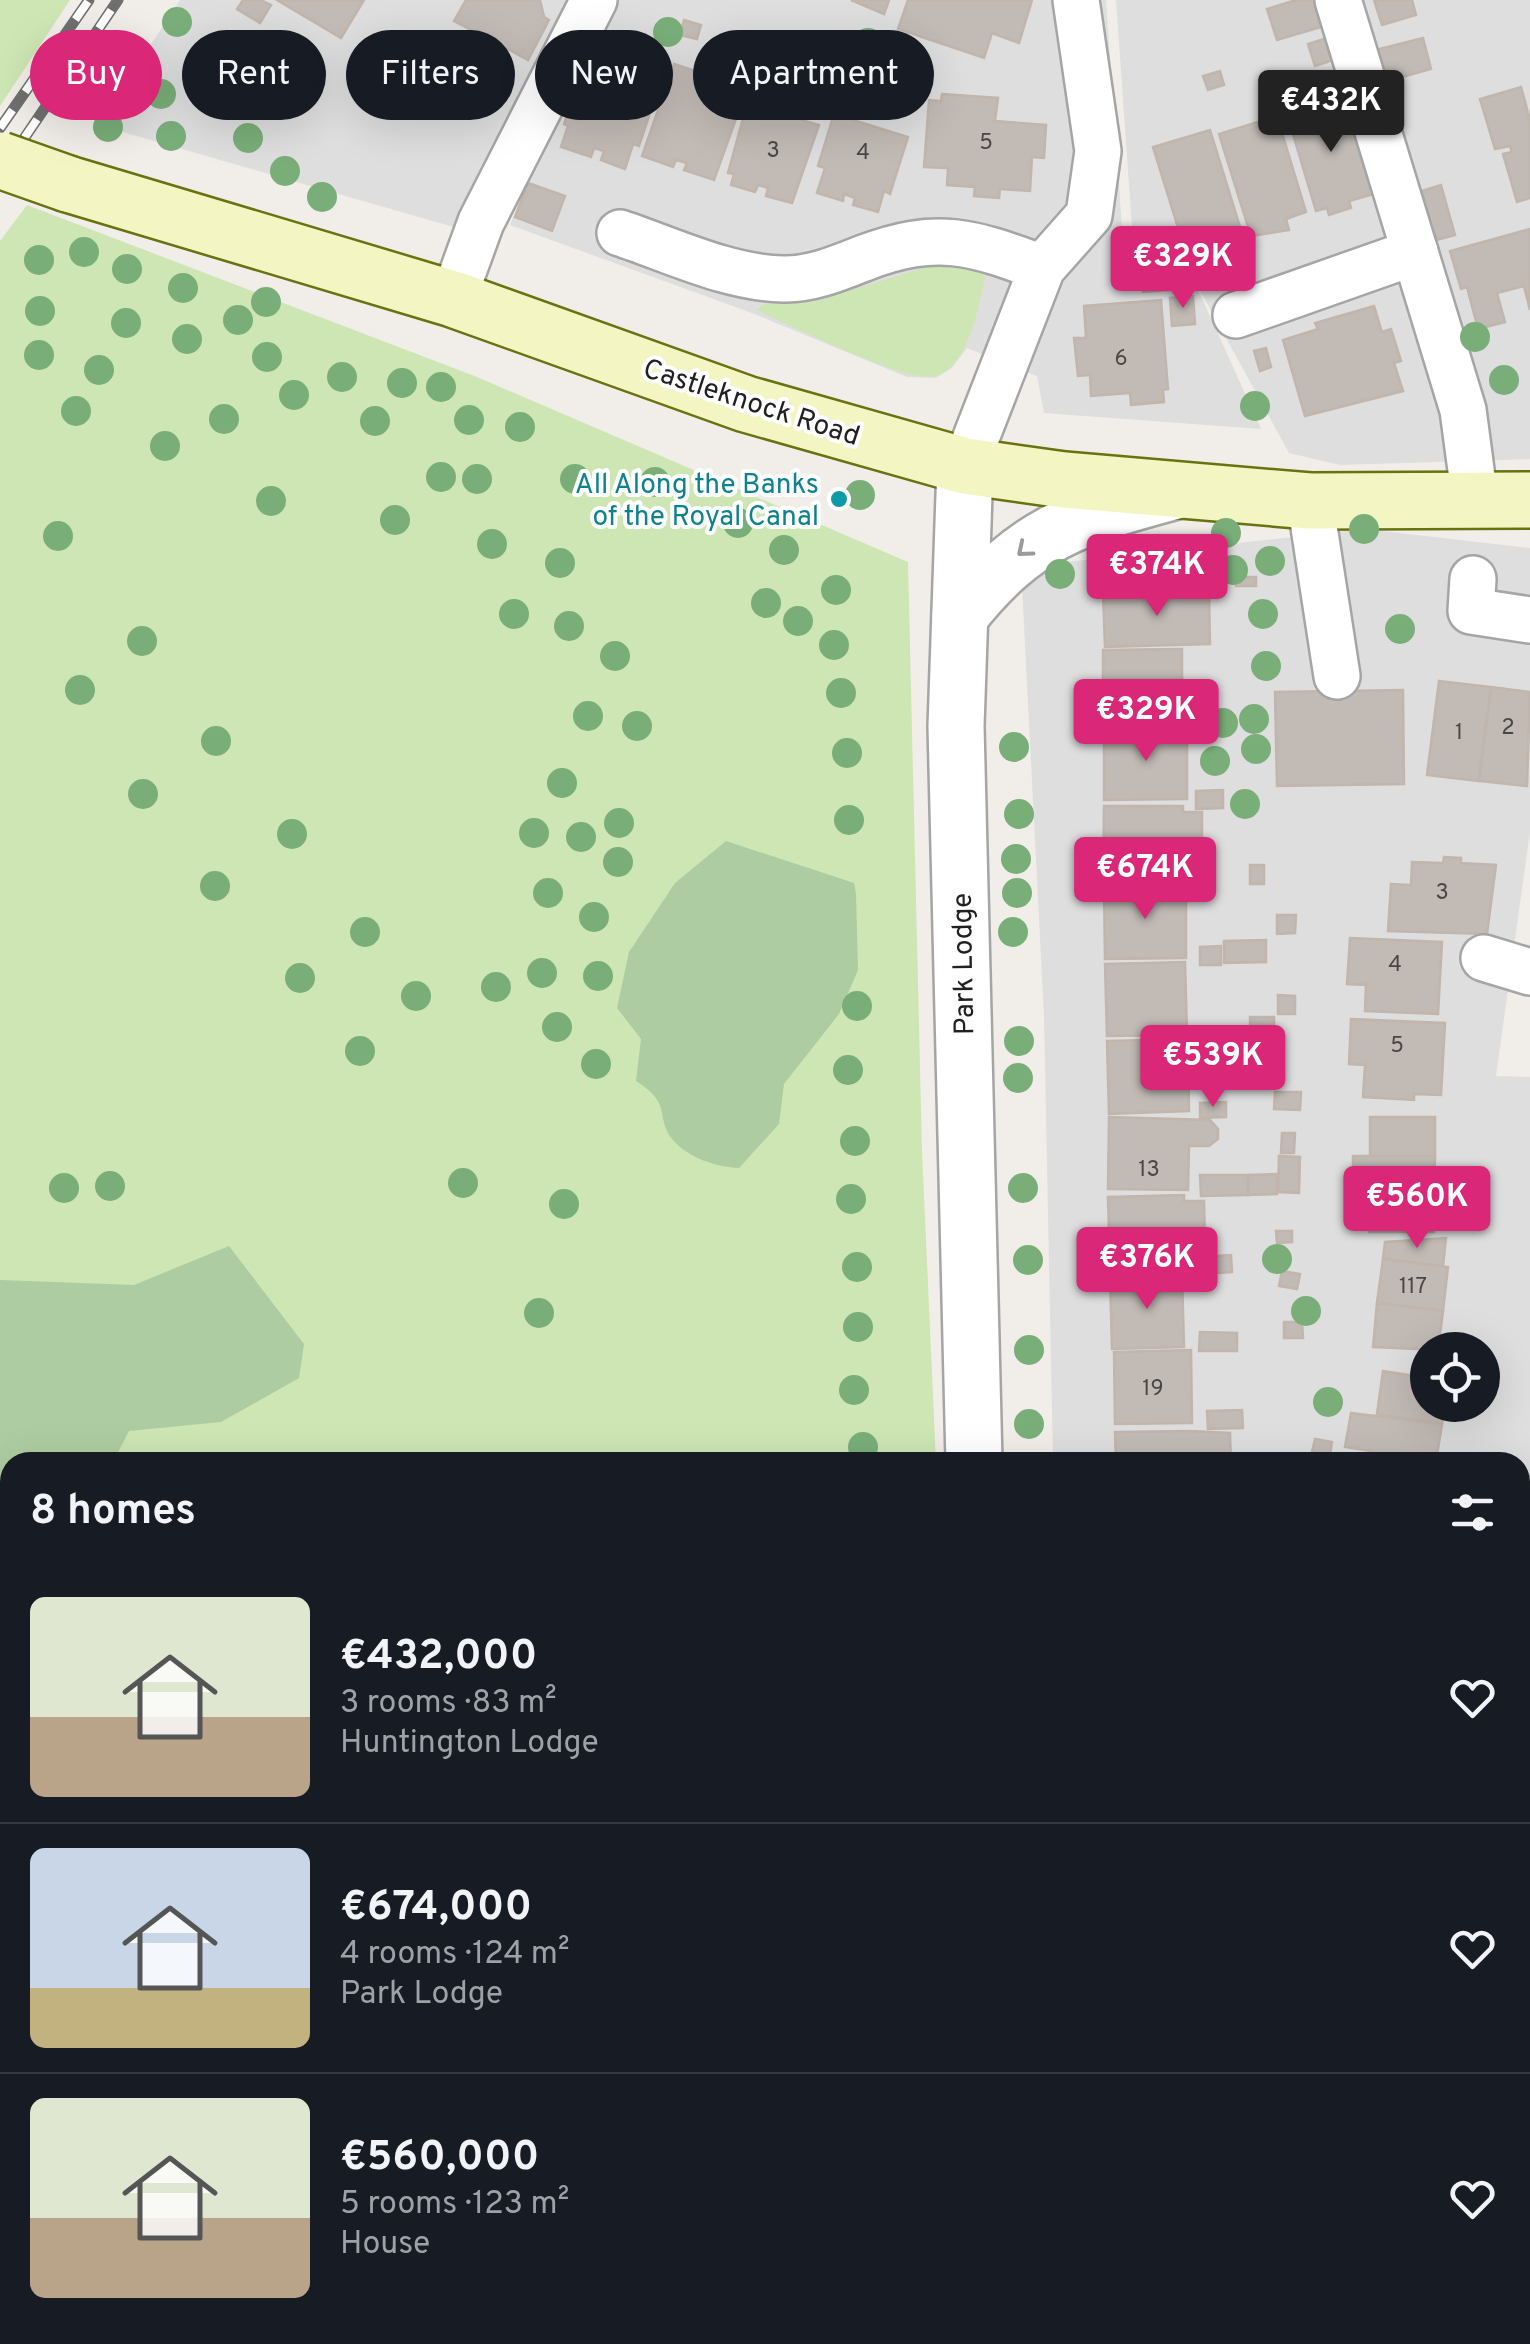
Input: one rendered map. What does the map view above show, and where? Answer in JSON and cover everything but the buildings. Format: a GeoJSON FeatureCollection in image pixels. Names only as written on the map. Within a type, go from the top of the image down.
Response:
{"type":"FeatureCollection","features":[{"type":"Feature","properties":{"kind":"main road","name":"Castleknock Road"},"geometry":{"type":"LineString","coordinates":[[0,160],[453,299],[746,404],[965,466],[1310,500],[1530,500]]}},
{"type":"Feature","properties":{"kind":"street"},"geometry":{"type":"LineString","coordinates":[[453,299],[481,222],[594,0]]}},
{"type":"Feature","properties":{"kind":"street"},"geometry":{"type":"LineString","coordinates":[[965,466],[1042,268],[1089,215],[1098,151],[1076,0]]}},
{"type":"Feature","properties":{"kind":"street"},"geometry":{"type":"LineString","coordinates":[[1338,0],[1463,410],[1474,500]]}},
{"type":"Feature","properties":{"kind":"street"},"geometry":{"type":"LineString","coordinates":[[620,232],[748,276],[786,280],[827,272],[910,243],[940,239],[964,240],[1042,268]]}},
{"type":"Feature","properties":{"kind":"street"},"geometry":{"type":"LineString","coordinates":[[1236,315],[1415,252]]}},
{"type":"Feature","properties":{"kind":"street","name":"Park Lodge"},"geometry":{"type":"LineString","coordinates":[[965,466],[956,726],[974,1452]]}},
{"type":"Feature","properties":{"kind":"street"},"geometry":{"type":"LineString","coordinates":[[960,616],[985,584],[1033,541],[1088,515],[1179,490]]}},
{"type":"Feature","properties":{"kind":"street"},"geometry":{"type":"LineString","coordinates":[[1310,500],[1337,676]]}},
{"type":"Feature","properties":{"kind":"street"},"geometry":{"type":"LineString","coordinates":[[1473,579],[1471,612],[1530,620]]}},
{"type":"Feature","properties":{"kind":"street"},"geometry":{"type":"LineString","coordinates":[[1484,958],[1530,972]]}},
{"type":"Feature","properties":{"kind":"shaded area"},"geometry":{"type":"Polygon","coordinates":[[[180,0],[585,0],[569,30],[535,30],[535,95],[464,230],[98,125],[101,120],[162,120],[160,30],[180,0]]]}},
{"type":"Feature","properties":{"kind":"shaded area"},"geometry":{"type":"Polygon","coordinates":[[[613,0],[1106,0],[1122,228],[1162,246],[1132,228],[1116,0],[1530,0],[1530,459],[1340,465],[1289,453],[1191,274],[1261,429],[1044,413],[1037,376],[967,348],[952,368],[936,378],[907,377],[752,313],[510,225],[555,120],[673,120],[673,30],[598,30],[613,0]]]}},
{"type":"Feature","properties":{"kind":"shaded area"},"geometry":{"type":"Polygon","coordinates":[[[1364,529],[1530,548],[1530,832],[1496,1076],[1530,1077],[1530,1452],[1053,1452],[1044,1016],[1021,567],[1364,529]]]}},
{"type":"Feature","properties":{"kind":"green space"},"geometry":{"type":"Polygon","coordinates":[[[0,0],[70,0],[50,30],[30,30],[30,61],[0,106],[0,0]]]}},
{"type":"Feature","properties":{"kind":"green space"},"geometry":{"type":"Polygon","coordinates":[[[27,205],[477,377],[908,562],[922,1151],[936,1452],[0,1452],[0,241],[27,205]]]}},
{"type":"Feature","properties":{"kind":"green space"},"geometry":{"type":"Polygon","coordinates":[[[942,262],[978,269],[985,277],[964,348],[947,370],[935,376],[920,376],[874,362],[756,310],[764,304],[814,302],[942,262]]]}},
{"type":"Feature","properties":{"kind":"green space"},"geometry":{"type":"Polygon","coordinates":[[[726,841],[854,883],[856,894],[858,970],[839,1014],[784,1084],[779,1124],[739,1168],[703,1160],[673,1140],[655,1097],[636,1081],[641,1039],[617,1008],[629,952],[675,883],[726,841]]]}},
{"type":"Feature","properties":{"kind":"green space"},"geometry":{"type":"Polygon","coordinates":[[[229,1246],[304,1344],[299,1378],[221,1422],[129,1431],[118,1452],[0,1452],[0,1280],[134,1285],[229,1246]]]}},
{"type":"Feature","properties":{"kind":"railway"},"geometry":{"type":"LineString","coordinates":[[0,128],[89,0]]}},
{"type":"Feature","properties":{"kind":"railway"},"geometry":{"type":"LineString","coordinates":[[0,174],[118,0]]}},
{"type":"Feature","properties":{"kind":"place","name":"All Along the Banks of the Royal Canal"},"geometry":{"type":"Point","coordinates":[839,499]}}]}
